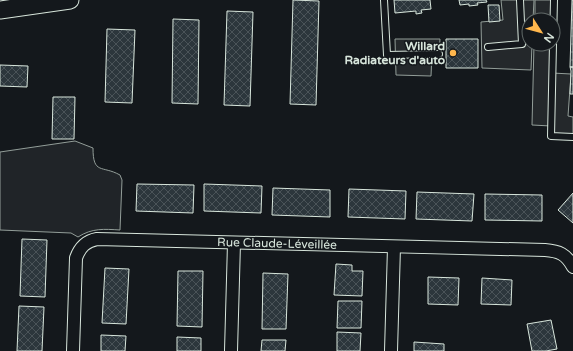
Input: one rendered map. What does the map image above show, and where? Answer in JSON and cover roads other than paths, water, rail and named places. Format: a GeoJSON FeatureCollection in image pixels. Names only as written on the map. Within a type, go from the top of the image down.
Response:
{"type":"FeatureCollection","features":[{"type":"Feature","properties":{"kind":"main road"},"geometry":{"type":"LineString","coordinates":[[0,10],[70,0]]}},
{"type":"Feature","properties":{"kind":"street","name":"Rue Claude-Léveillée"},"geometry":{"type":"LineString","coordinates":[[73,351],[75,265],[78,253],[86,243],[91,240],[106,239],[554,251],[565,256],[573,266]]}},
{"type":"Feature","properties":{"kind":"street"},"geometry":{"type":"LineString","coordinates":[[231,351],[234,243]]}},
{"type":"Feature","properties":{"kind":"street"},"geometry":{"type":"LineString","coordinates":[[391,351],[394,247]]}},
{"type":"Feature","properties":{"kind":"lane"},"geometry":{"type":"LineString","coordinates":[[384,0],[387,55],[439,54]]}},
{"type":"Feature","properties":{"kind":"lane"},"geometry":{"type":"LineString","coordinates":[[488,47],[522,44],[520,0]]}},
{"type":"Feature","properties":{"kind":"lane"},"geometry":{"type":"LineString","coordinates":[[554,0],[554,12]]}},
{"type":"Feature","properties":{"kind":"lane"},"geometry":{"type":"LineString","coordinates":[[553,52],[551,136],[573,137]]}},
{"type":"Feature","properties":{"kind":"place","name":"Willard Radiateurs d'auto"},"geometry":{"type":"Point","coordinates":[453,53]}}]}
